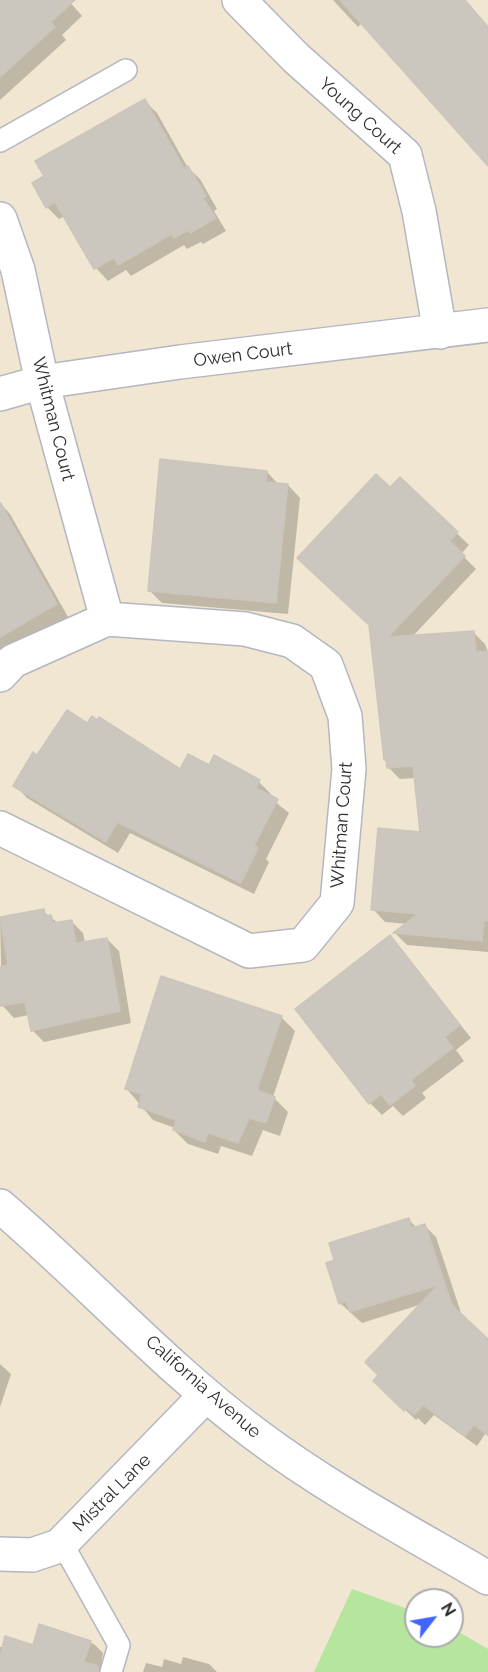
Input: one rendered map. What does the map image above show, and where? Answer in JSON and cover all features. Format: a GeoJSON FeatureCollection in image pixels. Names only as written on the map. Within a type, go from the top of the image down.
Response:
{"type":"FeatureCollection","features":[{"type":"Feature","properties":{"kind":"street","name":"Young Court"},"geometry":{"type":"LineString","coordinates":[[239,0],[297,58],[405,155],[419,210],[440,332]]}},
{"type":"Feature","properties":{"kind":"street","name":"Whitman Court"},"geometry":{"type":"LineString","coordinates":[[0,219],[18,270],[42,382],[107,619]]}},
{"type":"Feature","properties":{"kind":"street","name":"Owen Court"},"geometry":{"type":"LineString","coordinates":[[0,393],[42,382],[180,362],[488,325]]}},
{"type":"Feature","properties":{"kind":"street","name":"Whitman Court"},"geometry":{"type":"LineString","coordinates":[[0,675],[13,661],[107,619],[245,629],[292,641],[326,665],[345,716],[349,770],[337,903],[303,945],[249,951],[0,828]]}},
{"type":"Feature","properties":{"kind":"street","name":"California Avenue"},"geometry":{"type":"LineString","coordinates":[[0,1206],[206,1395],[256,1435],[359,1503],[488,1578]]}},
{"type":"Feature","properties":{"kind":"street","name":"Mistral Lane"},"geometry":{"type":"LineString","coordinates":[[0,1554],[32,1555],[62,1543],[206,1395]]}},
{"type":"Feature","properties":{"kind":"lane"},"geometry":{"type":"LineString","coordinates":[[0,141],[126,70]]}},
{"type":"Feature","properties":{"kind":"lane"},"geometry":{"type":"LineString","coordinates":[[62,1543],[119,1645],[111,1672]]}},
{"type":"Feature","properties":{"kind":"shaded area"},"geometry":{"type":"Polygon","coordinates":[[[0,0],[488,0],[488,1672],[0,1672],[0,0]]]}},
{"type":"Feature","properties":{"kind":"green space"},"geometry":{"type":"Polygon","coordinates":[[[352,1589],[404,1608],[404,1648],[464,1648],[464,1635],[488,1649],[488,1672],[314,1672],[352,1589]]]}},
{"type":"Feature","properties":{"kind":"building"},"geometry":{"type":"Polygon","coordinates":[[[0,0],[75,0],[51,22],[55,27],[0,77],[0,0]]]}},
{"type":"Feature","properties":{"kind":"building"},"geometry":{"type":"Polygon","coordinates":[[[340,0],[465,0],[488,27],[488,166],[340,0]]]}},
{"type":"Feature","properties":{"kind":"building"},"geometry":{"type":"Polygon","coordinates":[[[145,99],[184,168],[188,166],[206,196],[203,198],[216,218],[190,233],[188,230],[174,238],[172,234],[118,265],[114,258],[94,269],[55,202],[46,208],[32,183],[44,176],[35,161],[145,99]]]}},
{"type":"Feature","properties":{"kind":"building"},"geometry":{"type":"Polygon","coordinates":[[[160,459],[267,471],[266,482],[288,484],[276,603],[148,591],[160,459]]]}},
{"type":"Feature","properties":{"kind":"building"},"geometry":{"type":"Polygon","coordinates":[[[376,474],[390,487],[400,477],[458,532],[450,541],[465,556],[388,637],[474,631],[476,652],[488,651],[488,921],[484,921],[482,941],[393,933],[418,914],[371,910],[378,828],[420,832],[413,766],[387,768],[386,760],[384,760],[369,625],[297,558],[376,474]]]}},
{"type":"Feature","properties":{"kind":"building"},"geometry":{"type":"Polygon","coordinates":[[[0,502],[57,604],[0,637],[0,502]]]}},
{"type":"Feature","properties":{"kind":"building"},"geometry":{"type":"Polygon","coordinates":[[[67,710],[87,723],[92,716],[97,720],[99,717],[180,769],[188,754],[209,765],[214,755],[260,780],[256,788],[278,799],[254,846],[258,848],[241,883],[117,822],[106,842],[13,786],[33,752],[37,755],[67,710]]]}},
{"type":"Feature","properties":{"kind":"building"},"geometry":{"type":"Polygon","coordinates":[[[44,909],[45,916],[51,915],[53,923],[72,920],[76,943],[107,938],[120,1011],[31,1031],[25,1002],[0,1006],[0,967],[8,965],[0,917],[44,909]]]}},
{"type":"Feature","properties":{"kind":"building"},"geometry":{"type":"Polygon","coordinates":[[[390,935],[460,1025],[445,1037],[453,1048],[411,1080],[415,1086],[390,1105],[381,1094],[369,1104],[295,1009],[390,935]]]}},
{"type":"Feature","properties":{"kind":"building"},"geometry":{"type":"Polygon","coordinates":[[[161,976],[282,1016],[257,1090],[275,1097],[266,1123],[249,1118],[238,1143],[208,1133],[205,1142],[173,1130],[176,1120],[138,1107],[142,1094],[125,1089],[161,976]]]}},
{"type":"Feature","properties":{"kind":"building"},"geometry":{"type":"Polygon","coordinates":[[[409,1218],[412,1228],[425,1224],[452,1305],[488,1339],[488,1435],[474,1425],[465,1436],[423,1405],[414,1415],[406,1408],[404,1411],[373,1381],[378,1375],[365,1362],[438,1285],[350,1312],[346,1301],[339,1304],[326,1263],[334,1260],[329,1243],[409,1218]]]}},
{"type":"Feature","properties":{"kind":"building"},"geometry":{"type":"Polygon","coordinates":[[[39,1624],[91,1641],[84,1662],[98,1666],[98,1672],[0,1672],[0,1658],[5,1636],[33,1645],[39,1624]]]}}]}
